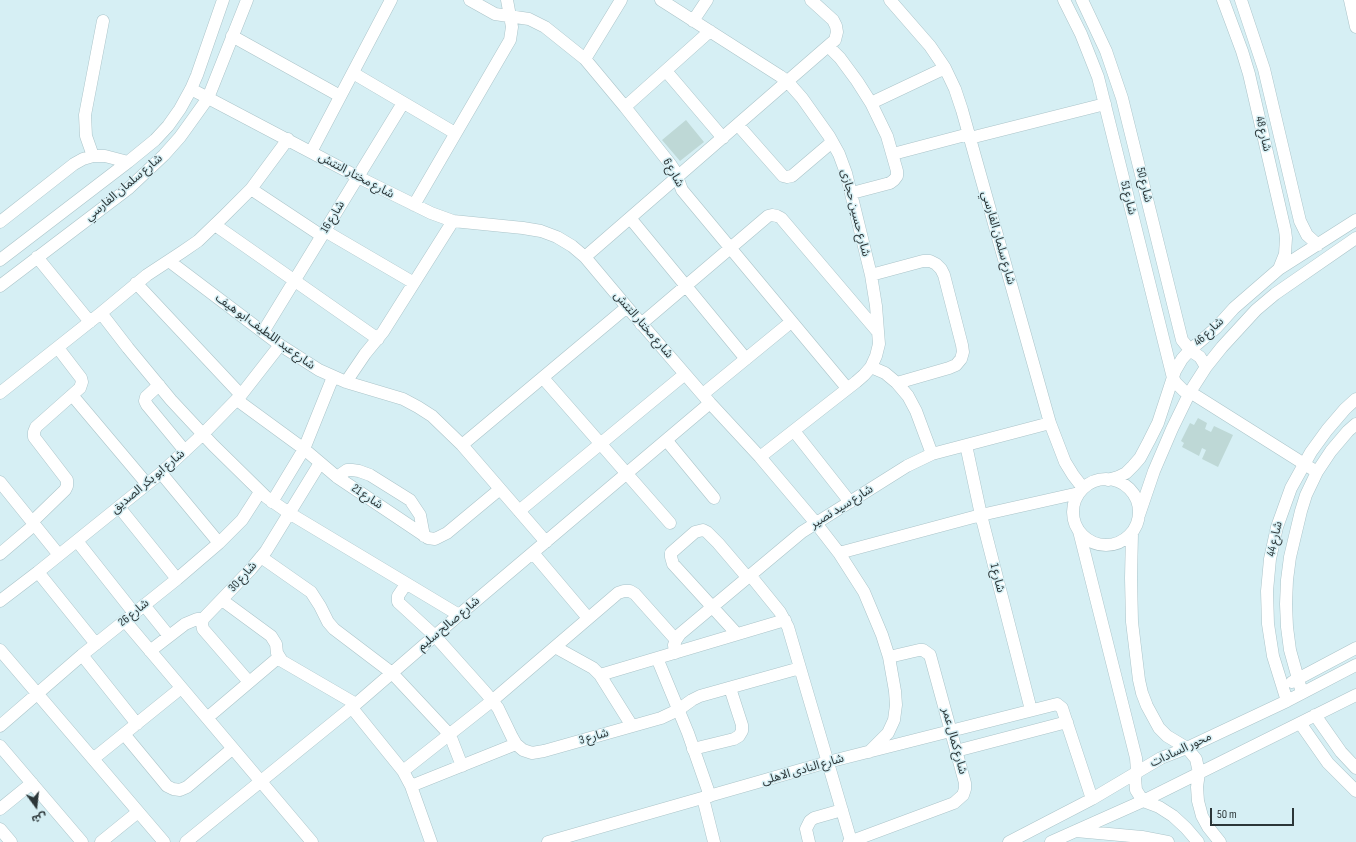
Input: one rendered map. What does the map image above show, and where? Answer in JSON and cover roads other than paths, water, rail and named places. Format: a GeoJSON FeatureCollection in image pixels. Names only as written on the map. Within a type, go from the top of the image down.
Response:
{"type":"FeatureCollection","features":[{"type":"Feature","properties":{"kind":"street","name":"شارع سلمان الفارسي"},"geometry":{"type":"LineString","coordinates":[[0,260],[128,162],[164,131],[180,109],[197,76],[223,0]]}},
{"type":"Feature","properties":{"kind":"street","name":"شارع سلمان الفارسي"},"geometry":{"type":"LineString","coordinates":[[0,286],[129,188],[164,155],[180,137],[208,98],[247,0]]}},
{"type":"Feature","properties":{"kind":"street"},"geometry":{"type":"LineString","coordinates":[[311,152],[391,0]]}},
{"type":"Feature","properties":{"kind":"street","name":"شارع 6"},"geometry":{"type":"LineString","coordinates":[[470,0],[494,14],[529,19],[545,27],[585,59],[626,107],[671,165],[682,190],[847,388]]}},
{"type":"Feature","properties":{"kind":"street"},"geometry":{"type":"LineString","coordinates":[[414,205],[510,40],[512,27],[507,0]]}},
{"type":"Feature","properties":{"kind":"street"},"geometry":{"type":"LineString","coordinates":[[585,59],[621,0]]}},
{"type":"Feature","properties":{"kind":"street","name":"شارع حسين حجازى"},"geometry":{"type":"LineString","coordinates":[[661,0],[787,81],[802,98],[832,142],[846,173],[871,276],[876,306],[878,332],[878,350],[871,367],[864,375],[760,457]]}},
{"type":"Feature","properties":{"kind":"street"},"geometry":{"type":"LineString","coordinates":[[693,21],[707,0]]}},
{"type":"Feature","properties":{"kind":"street"},"geometry":{"type":"LineString","coordinates":[[585,257],[834,40],[837,32],[836,26],[827,13],[811,0]]}},
{"type":"Feature","properties":{"kind":"street","name":"شارع سلمان الفارسي"},"geometry":{"type":"LineString","coordinates":[[890,0],[922,37],[944,68],[955,89],[970,136],[1050,423],[1065,462],[1081,490]]}},
{"type":"Feature","properties":{"kind":"street","name":"شارع 51"},"geometry":{"type":"LineString","coordinates":[[1064,0],[1090,55],[1105,104],[1173,378]]}},
{"type":"Feature","properties":{"kind":"street","name":"شارع 50"},"geometry":{"type":"LineString","coordinates":[[1082,0],[1106,51],[1122,98],[1182,340],[1190,350],[1200,357],[1206,367]]}},
{"type":"Feature","properties":{"kind":"street"},"geometry":{"type":"LineString","coordinates":[[1350,0],[1356,27]]}},
{"type":"Feature","properties":{"kind":"street"},"geometry":{"type":"LineString","coordinates":[[1225,6],[1242,2]]}},
{"type":"Feature","properties":{"kind":"street","name":"شارع 48"},"geometry":{"type":"LineString","coordinates":[[1242,2],[1264,69],[1300,221],[1306,235],[1318,245]]}},
{"type":"Feature","properties":{"kind":"street","name":"شارع 48"},"geometry":{"type":"LineString","coordinates":[[1225,6],[1249,74],[1285,230],[1285,254],[1279,270]]}},
{"type":"Feature","properties":{"kind":"street"},"geometry":{"type":"LineString","coordinates":[[93,156],[86,136],[85,115],[103,21]]}},
{"type":"Feature","properties":{"kind":"street"},"geometry":{"type":"LineString","coordinates":[[626,107],[710,31]]}},
{"type":"Feature","properties":{"kind":"street"},"geometry":{"type":"LineString","coordinates":[[232,36],[340,96]]}},
{"type":"Feature","properties":{"kind":"street"},"geometry":{"type":"LineString","coordinates":[[828,46],[840,58],[871,103],[893,154],[897,171],[897,176],[890,183],[852,193]]}},
{"type":"Feature","properties":{"kind":"street"},"geometry":{"type":"LineString","coordinates":[[871,103],[944,68]]}},
{"type":"Feature","properties":{"kind":"street"},"geometry":{"type":"LineString","coordinates":[[666,71],[723,138]]}},
{"type":"Feature","properties":{"kind":"street"},"geometry":{"type":"LineString","coordinates":[[353,73],[456,133]]}},
{"type":"Feature","properties":{"kind":"street","name":"شارع مختار التتش"},"geometry":{"type":"LineString","coordinates":[[191,89],[358,177],[431,213],[453,221],[541,231],[557,237],[572,246],[585,257],[706,399],[760,457],[815,522],[839,552],[864,592],[874,613],[889,657],[896,698],[894,720],[888,733],[868,752]]}},
{"type":"Feature","properties":{"kind":"street","name":"شارع 16"},"geometry":{"type":"LineString","coordinates":[[263,332],[403,103]]}},
{"type":"Feature","properties":{"kind":"street"},"geometry":{"type":"LineString","coordinates":[[893,154],[1105,104]]}},
{"type":"Feature","properties":{"kind":"street"},"geometry":{"type":"LineString","coordinates":[[738,125],[783,176],[787,177],[792,176],[832,142]]}},
{"type":"Feature","properties":{"kind":"street"},"geometry":{"type":"LineString","coordinates":[[0,393],[58,348],[136,283],[198,241],[250,189],[288,139]]}},
{"type":"Feature","properties":{"kind":"street"},"geometry":{"type":"LineString","coordinates":[[0,222],[74,164],[83,159],[93,156],[105,156],[128,162]]}},
{"type":"Feature","properties":{"kind":"street"},"geometry":{"type":"LineString","coordinates":[[250,189],[323,233],[414,283]]}},
{"type":"Feature","properties":{"kind":"street"},"geometry":{"type":"LineString","coordinates":[[642,324],[768,216],[772,215],[777,216],[796,235],[878,332]]}},
{"type":"Feature","properties":{"kind":"street"},"geometry":{"type":"LineString","coordinates":[[630,218],[746,359]]}},
{"type":"Feature","properties":{"kind":"street","name":"شارع 46"},"geometry":{"type":"LineString","coordinates":[[1108,480],[1118,477],[1126,472],[1140,458],[1150,441],[1158,422],[1178,365],[1190,350],[1216,328],[1234,308],[1279,270],[1356,220]]}},
{"type":"Feature","properties":{"kind":"street"},"geometry":{"type":"LineString","coordinates":[[346,382],[365,354],[378,339],[453,221]]}},
{"type":"Feature","properties":{"kind":"street"},"geometry":{"type":"LineString","coordinates":[[215,225],[378,339]]}},
{"type":"Feature","properties":{"kind":"street","name":"شارع 46"},"geometry":{"type":"LineString","coordinates":[[1139,515],[1163,450],[1190,392],[1206,367],[1238,328],[1275,294],[1356,238]]}},
{"type":"Feature","properties":{"kind":"street"},"geometry":{"type":"LineString","coordinates":[[37,257],[90,322]]}},
{"type":"Feature","properties":{"kind":"street","name":"شارع عبد اللطيف ابو هيف"},"geometry":{"type":"LineString","coordinates":[[169,261],[280,345],[319,370],[346,382],[403,400],[418,407],[436,420],[462,445],[546,542]]}},
{"type":"Feature","properties":{"kind":"street"},"geometry":{"type":"LineString","coordinates":[[871,276],[923,261],[930,261],[936,264],[942,269],[944,275],[962,345],[963,352],[961,359],[956,365],[897,383]]}},
{"type":"Feature","properties":{"kind":"street","name":"شارع 21"},"geometry":{"type":"LineString","coordinates":[[136,283],[239,398],[337,477],[424,536]]}},
{"type":"Feature","properties":{"kind":"street"},"geometry":{"type":"LineString","coordinates":[[462,445],[627,307]]}},
{"type":"Feature","properties":{"kind":"street"},"geometry":{"type":"LineString","coordinates":[[101,313],[159,385],[203,434],[260,492],[272,502],[459,615]]}},
{"type":"Feature","properties":{"kind":"street","name":"شارع صالح سليم"},"geometry":{"type":"LineString","coordinates":[[186,842],[354,706],[459,615],[667,441],[746,359],[791,322]]}},
{"type":"Feature","properties":{"kind":"street","name":"شارع ابو بكر الصديق"},"geometry":{"type":"LineString","coordinates":[[0,601],[161,473],[239,398],[280,345]]}},
{"type":"Feature","properties":{"kind":"street"},"geometry":{"type":"LineString","coordinates":[[0,554],[33,523],[65,490],[67,486],[67,480],[34,437],[36,427],[80,388],[82,382],[81,378],[58,348]]}},
{"type":"Feature","properties":{"kind":"street"},"geometry":{"type":"LineString","coordinates":[[871,367],[885,373],[897,383],[908,396],[916,411],[932,454]]}},
{"type":"Feature","properties":{"kind":"street"},"geometry":{"type":"LineString","coordinates":[[519,511],[685,374]]}},
{"type":"Feature","properties":{"kind":"street"},"geometry":{"type":"LineString","coordinates":[[272,502],[304,449],[333,377]]}},
{"type":"Feature","properties":{"kind":"street"},"geometry":{"type":"LineString","coordinates":[[543,378],[670,523]]}},
{"type":"Feature","properties":{"kind":"street"},"geometry":{"type":"LineString","coordinates":[[1173,378],[1180,388],[1190,392],[1317,472]]}},
{"type":"Feature","properties":{"kind":"street"},"geometry":{"type":"LineString","coordinates":[[159,385],[146,397],[145,401],[185,451]]}},
{"type":"Feature","properties":{"kind":"street"},"geometry":{"type":"LineString","coordinates":[[72,395],[147,484]]}},
{"type":"Feature","properties":{"kind":"street","name":"شارع 44"},"geometry":{"type":"LineString","coordinates":[[1287,701],[1273,656],[1268,624],[1267,591],[1270,559],[1277,527],[1291,488],[1311,452],[1344,409],[1356,398]]}},
{"type":"Feature","properties":{"kind":"street","name":"شارع سيد نصير"},"geometry":{"type":"LineString","coordinates":[[676,640],[680,634],[748,576],[815,522],[907,466],[932,454],[1050,423]]}},
{"type":"Feature","properties":{"kind":"street","name":"شارع 44"},"geometry":{"type":"LineString","coordinates":[[1302,693],[1290,650],[1287,627],[1287,580],[1290,557],[1300,511],[1317,472],[1331,451],[1356,424]]}},
{"type":"Feature","properties":{"kind":"street"},"geometry":{"type":"LineString","coordinates":[[794,431],[850,502]]}},
{"type":"Feature","properties":{"kind":"street"},"geometry":{"type":"LineString","coordinates":[[667,441],[714,498]]}},
{"type":"Feature","properties":{"kind":"street","name":"شارع 1"},"geometry":{"type":"LineString","coordinates":[[966,445],[981,515],[1031,710]]}},
{"type":"Feature","properties":{"kind":"street","name":"شارع 30"},"geometry":{"type":"LineString","coordinates":[[203,619],[261,557],[320,463]]}},
{"type":"Feature","properties":{"kind":"street"},"geometry":{"type":"LineString","coordinates":[[337,477],[347,470],[359,471],[370,475],[410,500],[420,515],[424,536],[435,539],[447,533],[500,489]]}},
{"type":"Feature","properties":{"kind":"street"},"geometry":{"type":"LineString","coordinates":[[161,473],[219,543]]}},
{"type":"Feature","properties":{"kind":"street"},"geometry":{"type":"LineString","coordinates":[[839,552],[1081,490],[1091,483],[1100,480],[1117,481],[1124,485],[1136,498],[1139,515],[1132,533],[1131,578],[1132,622],[1142,693],[1159,728],[1176,743],[1187,748],[1196,759],[1198,773],[1198,802],[1202,816],[1208,827],[1220,842]]}},
{"type":"Feature","properties":{"kind":"street"},"geometry":{"type":"LineString","coordinates":[[0,482],[59,555]]}},
{"type":"Feature","properties":{"kind":"street"},"geometry":{"type":"LineString","coordinates":[[1081,490],[1073,506],[1073,520],[1079,531],[1132,743],[1137,772],[1135,784],[1136,790],[1143,801],[1159,807],[1173,816],[1198,842]]}},
{"type":"Feature","properties":{"kind":"street","name":"شارع 26"},"geometry":{"type":"LineString","coordinates":[[0,726],[82,655],[144,606],[219,543],[242,520],[260,492]]}},
{"type":"Feature","properties":{"kind":"street"},"geometry":{"type":"LineString","coordinates":[[119,507],[177,579]]}},
{"type":"Feature","properties":{"kind":"street"},"geometry":{"type":"LineString","coordinates":[[737,634],[673,564],[671,553],[699,530],[707,532],[775,605],[785,620],[850,841]]}},
{"type":"Feature","properties":{"kind":"street"},"geometry":{"type":"LineString","coordinates":[[1079,531],[1090,542],[1105,545],[1120,542],[1132,533]]}},
{"type":"Feature","properties":{"kind":"street"},"geometry":{"type":"LineString","coordinates":[[76,542],[130,617],[150,651],[312,842]]}},
{"type":"Feature","properties":{"kind":"street"},"geometry":{"type":"LineString","coordinates":[[533,553],[588,618]]}},
{"type":"Feature","properties":{"kind":"street"},"geometry":{"type":"LineString","coordinates":[[261,557],[311,592],[328,622],[334,629],[392,673],[450,735],[462,766]]}},
{"type":"Feature","properties":{"kind":"street"},"geometry":{"type":"LineString","coordinates":[[38,572],[96,644]]}},
{"type":"Feature","properties":{"kind":"street"},"geometry":{"type":"LineString","coordinates":[[406,584],[398,596],[398,602],[435,636],[493,700],[516,744],[411,786]]}},
{"type":"Feature","properties":{"kind":"street"},"geometry":{"type":"LineString","coordinates":[[403,771],[493,700],[618,593],[630,591],[635,594],[676,640],[674,646],[675,653]]}},
{"type":"Feature","properties":{"kind":"street"},"geometry":{"type":"LineString","coordinates":[[222,600],[271,636],[276,644],[277,652],[282,661],[354,706],[403,771],[411,786],[431,842]]}},
{"type":"Feature","properties":{"kind":"street"},"geometry":{"type":"LineString","coordinates":[[144,606],[169,636]]}},
{"type":"Feature","properties":{"kind":"street"},"geometry":{"type":"LineString","coordinates":[[150,651],[190,621],[203,619],[202,624],[204,629],[249,682]]}},
{"type":"Feature","properties":{"kind":"street"},"geometry":{"type":"LineString","coordinates":[[600,675],[785,620]]}},
{"type":"Feature","properties":{"kind":"street"},"geometry":{"type":"LineString","coordinates":[[555,647],[593,668],[600,675],[632,726]]}},
{"type":"Feature","properties":{"kind":"street"},"geometry":{"type":"LineString","coordinates":[[1282,688],[1356,648]]}},
{"type":"Feature","properties":{"kind":"street"},"geometry":{"type":"LineString","coordinates":[[0,650],[164,842]]}},
{"type":"Feature","properties":{"kind":"street","name":"شارع كمال عمر"},"geometry":{"type":"LineString","coordinates":[[850,841],[954,803],[963,795],[965,783],[930,655],[923,650],[919,650],[889,657]]}},
{"type":"Feature","properties":{"kind":"street"},"geometry":{"type":"LineString","coordinates":[[82,655],[137,724]]}},
{"type":"Feature","properties":{"kind":"street"},"geometry":{"type":"LineString","coordinates":[[208,718],[279,657]]}},
{"type":"Feature","properties":{"kind":"street"},"geometry":{"type":"LineString","coordinates":[[657,658],[693,750],[706,797],[714,842]]}},
{"type":"Feature","properties":{"kind":"street","name":"محور السادات"},"geometry":{"type":"LineString","coordinates":[[1009,842],[1092,800],[1161,758],[1187,748],[1287,701],[1356,665]]}},
{"type":"Feature","properties":{"kind":"street","name":"شارع 3"},"geometry":{"type":"LineString","coordinates":[[516,744],[523,750],[532,753],[544,751],[661,718],[678,710],[700,696],[800,668]]}},
{"type":"Feature","properties":{"kind":"street"},"geometry":{"type":"LineString","coordinates":[[93,759],[181,688]]}},
{"type":"Feature","properties":{"kind":"street"},"geometry":{"type":"LineString","coordinates":[[693,750],[734,739],[739,736],[742,731],[742,725],[730,688]]}},
{"type":"Feature","properties":{"kind":"street"},"geometry":{"type":"LineString","coordinates":[[1051,842],[1143,801],[1356,695]]}},
{"type":"Feature","properties":{"kind":"street","name":"شارع النادى الاهلى"},"geometry":{"type":"LineString","coordinates":[[548,842],[828,762],[1053,704],[1062,708],[1067,722]]}},
{"type":"Feature","properties":{"kind":"street"},"geometry":{"type":"LineString","coordinates":[[1315,715],[1341,752],[1356,768]]}},
{"type":"Feature","properties":{"kind":"street"},"geometry":{"type":"LineString","coordinates":[[956,751],[1067,722],[1092,800]]}},
{"type":"Feature","properties":{"kind":"street"},"geometry":{"type":"LineString","coordinates":[[1300,723],[1328,763],[1356,791]]}},
{"type":"Feature","properties":{"kind":"street"},"geometry":{"type":"LineString","coordinates":[[124,734],[167,786],[180,790],[187,787],[232,749]]}},
{"type":"Feature","properties":{"kind":"street"},"geometry":{"type":"LineString","coordinates":[[0,746],[82,842]]}},
{"type":"Feature","properties":{"kind":"street"},"geometry":{"type":"LineString","coordinates":[[0,809],[32,783]]}},
{"type":"Feature","properties":{"kind":"street"},"geometry":{"type":"LineString","coordinates":[[809,842],[806,829],[810,821],[814,818],[842,810]]}},
{"type":"Feature","properties":{"kind":"street"},"geometry":{"type":"LineString","coordinates":[[101,842],[138,812]]}},
{"type":"Feature","properties":{"kind":"street"},"geometry":{"type":"LineString","coordinates":[[0,829],[11,842]]}},
{"type":"Feature","properties":{"kind":"street"},"geometry":{"type":"LineString","coordinates":[[1075,831],[1168,842]]}}]}
